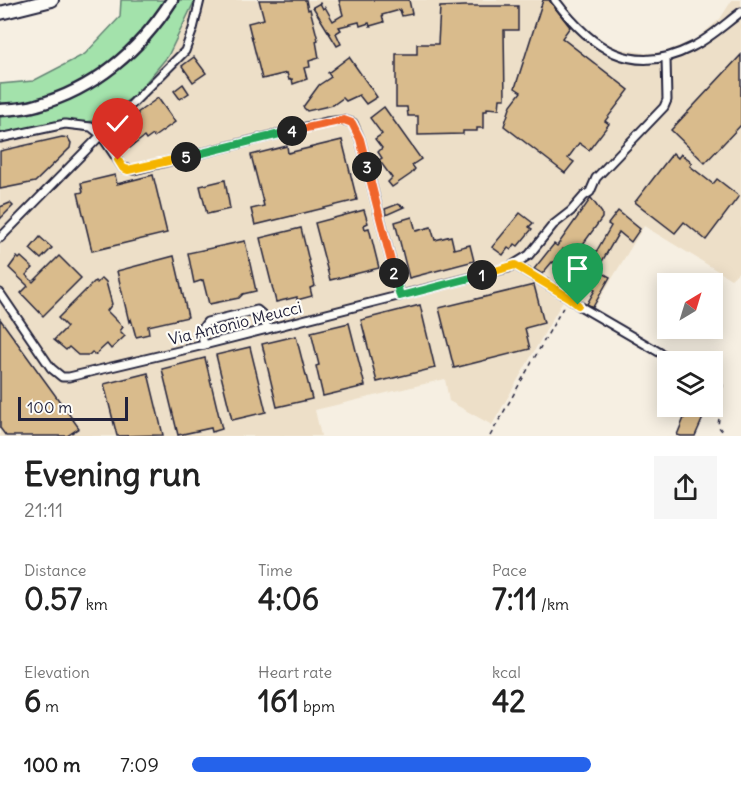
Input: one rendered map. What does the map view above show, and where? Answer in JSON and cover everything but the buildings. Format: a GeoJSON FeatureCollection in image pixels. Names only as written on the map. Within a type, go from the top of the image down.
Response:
{"type":"FeatureCollection","features":[{"type":"Feature","properties":{"kind":"highway"},"geometry":{"type":"LineString","coordinates":[[0,13],[52,0]]}},
{"type":"Feature","properties":{"kind":"main road"},"geometry":{"type":"LineString","coordinates":[[0,110],[36,106],[78,89],[105,73],[148,34],[172,0]]}},
{"type":"Feature","properties":{"kind":"street"},"geometry":{"type":"LineString","coordinates":[[0,238],[185,51],[200,0]]}},
{"type":"Feature","properties":{"kind":"street"},"geometry":{"type":"LineString","coordinates":[[555,0],[585,35],[618,56],[636,59],[666,58],[693,47],[741,12]]}},
{"type":"Feature","properties":{"kind":"street"},"geometry":{"type":"LineString","coordinates":[[657,351],[515,265],[529,255],[553,225],[590,192],[596,178],[664,107],[667,100],[666,58]]}},
{"type":"Feature","properties":{"kind":"street"},"geometry":{"type":"LineString","coordinates":[[0,138],[65,124],[90,127],[101,135],[123,168],[128,170],[326,122],[344,120],[352,123],[360,139],[400,296]]}},
{"type":"Feature","properties":{"kind":"street","name":"Via Antonio Meucci"},"geometry":{"type":"LineString","coordinates":[[0,293],[51,368],[62,377],[204,345],[515,265]]}},
{"type":"Feature","properties":{"kind":"street"},"geometry":{"type":"LineString","coordinates":[[204,345],[201,330],[207,322],[256,310],[264,316],[267,329]]}},
{"type":"Feature","properties":{"kind":"path"},"geometry":{"type":"LineString","coordinates":[[490,436],[568,297]]}},
{"type":"Feature","properties":{"kind":"path"},"geometry":{"type":"LineString","coordinates":[[719,417],[719,436]]}},
{"type":"Feature","properties":{"kind":"path"},"geometry":{"type":"LineString","coordinates":[[720,431],[726,436]]}},
{"type":"Feature","properties":{"kind":"shaded area"},"geometry":{"type":"Polygon","coordinates":[[[195,0],[554,0],[591,36],[617,48],[645,53],[664,52],[695,40],[720,19],[732,0],[741,0],[741,270],[731,279],[644,226],[593,310],[565,297],[492,425],[449,401],[445,379],[315,410],[321,436],[0,436],[0,136],[136,94],[168,56],[195,0]]]}},
{"type":"Feature","properties":{"kind":"green space"},"geometry":{"type":"Polygon","coordinates":[[[121,0],[195,0],[168,56],[136,94],[102,120],[36,128],[0,136],[0,84],[33,81],[85,54],[120,17],[121,0]]]}},
{"type":"Feature","properties":{"kind":"route"},"geometry":{"type":"LineString","coordinates":[[118,160],[123,168],[134,170],[326,122],[344,120],[352,123],[360,139],[400,296],[515,265],[578,305]]}}]}
